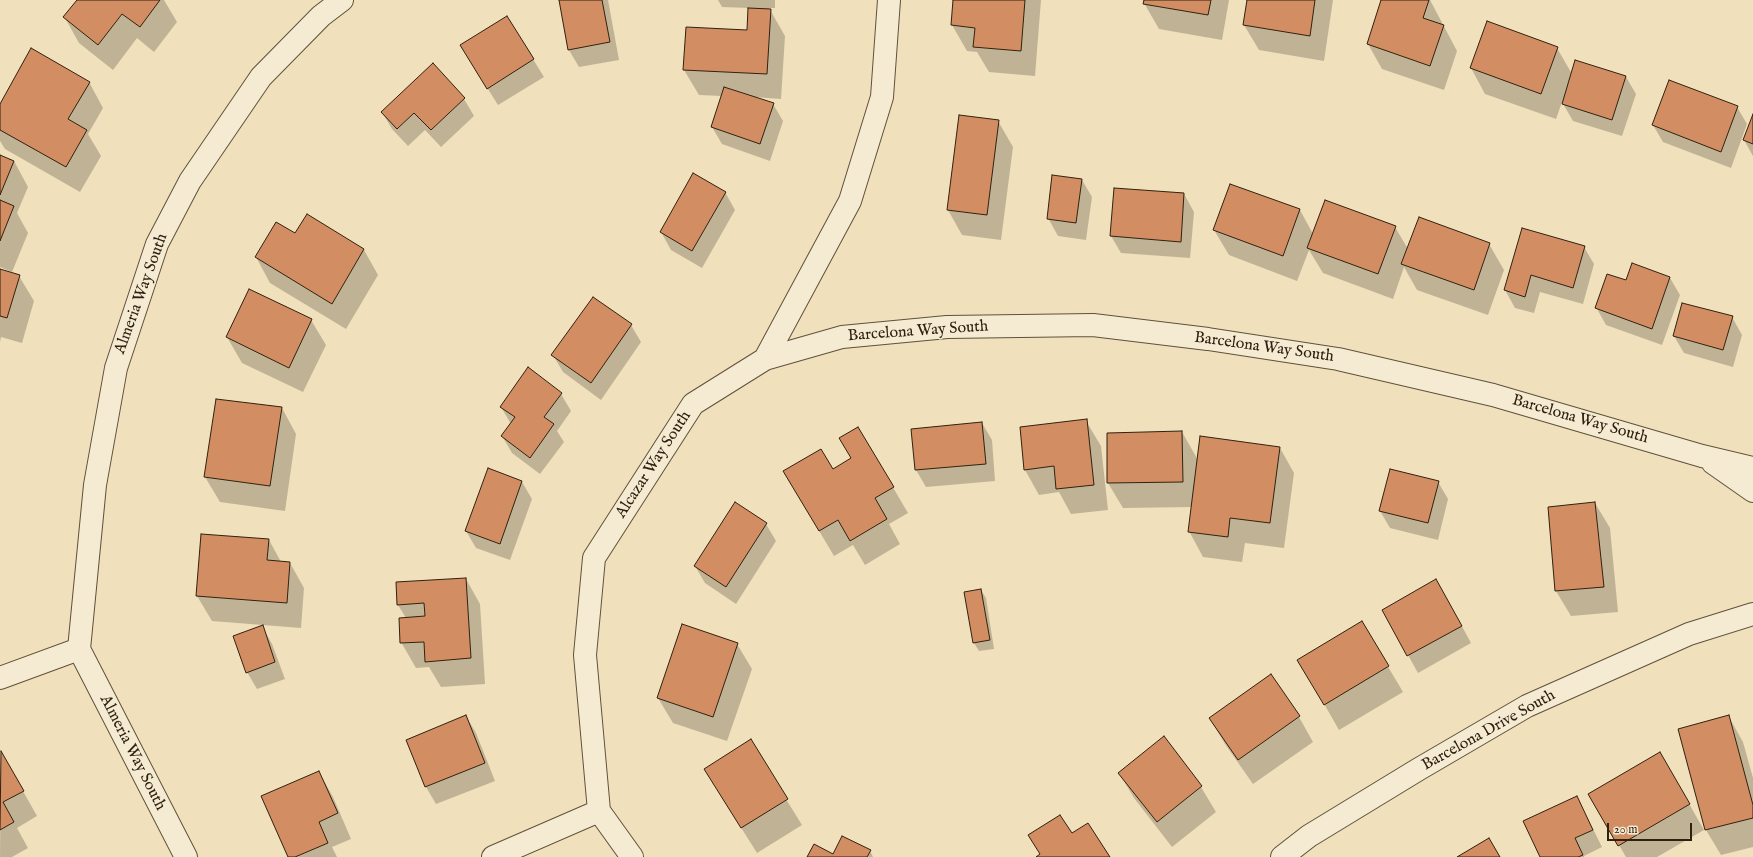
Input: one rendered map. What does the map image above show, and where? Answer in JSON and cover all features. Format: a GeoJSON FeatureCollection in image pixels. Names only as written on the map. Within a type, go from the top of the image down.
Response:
{"type":"FeatureCollection","features":[{"type":"Feature","properties":{"kind":"street","name":"Almeria Way South"},"geometry":{"type":"LineString","coordinates":[[186,857],[79,649],[95,485],[116,368],[157,244],[190,181],[261,77],[321,16],[342,0]]}},
{"type":"Feature","properties":{"kind":"street","name":"Alcazar Way South"},"geometry":{"type":"LineString","coordinates":[[599,811],[584,655],[594,558],[693,404],[765,359],[850,200],[882,97],[889,0]]}},
{"type":"Feature","properties":{"kind":"street","name":"Barcelona Way South"},"geometry":{"type":"LineString","coordinates":[[765,359],[842,337],[939,327],[1093,326],[1208,339],[1338,359],[1493,395],[1702,456],[1753,468]]}},
{"type":"Feature","properties":{"kind":"street"},"geometry":{"type":"LineString","coordinates":[[1702,456],[1753,491]]}},
{"type":"Feature","properties":{"kind":"street"},"geometry":{"type":"LineString","coordinates":[[1726,622],[1753,598]]}},
{"type":"Feature","properties":{"kind":"street","name":"Barcelona Drive South"},"geometry":{"type":"LineString","coordinates":[[1282,857],[1315,832],[1527,706],[1689,634],[1753,614]]}},
{"type":"Feature","properties":{"kind":"street"},"geometry":{"type":"LineString","coordinates":[[0,678],[79,649]]}},
{"type":"Feature","properties":{"kind":"street"},"geometry":{"type":"LineString","coordinates":[[493,857],[599,811],[632,857]]}},
{"type":"Feature","properties":{"kind":"building"},"geometry":{"type":"Polygon","coordinates":[[[77,0],[160,0],[140,27],[122,14],[98,45],[63,17],[77,0]]]}},
{"type":"Feature","properties":{"kind":"building"},"geometry":{"type":"Polygon","coordinates":[[[559,0],[602,0],[610,42],[568,50],[559,0]]]}},
{"type":"Feature","properties":{"kind":"building"},"geometry":{"type":"Polygon","coordinates":[[[953,0],[1025,0],[1021,51],[973,47],[975,28],[951,25],[953,0]]]}},
{"type":"Feature","properties":{"kind":"building"},"geometry":{"type":"Polygon","coordinates":[[[1144,0],[1211,0],[1208,15],[1143,4],[1144,0]]]}},
{"type":"Feature","properties":{"kind":"building"},"geometry":{"type":"Polygon","coordinates":[[[1247,0],[1315,0],[1310,36],[1243,25],[1247,0]]]}},
{"type":"Feature","properties":{"kind":"building"},"geometry":{"type":"Polygon","coordinates":[[[1381,0],[1429,0],[1423,18],[1444,25],[1430,66],[1367,44],[1381,0]]]}},
{"type":"Feature","properties":{"kind":"building"},"geometry":{"type":"Polygon","coordinates":[[[748,8],[771,9],[767,74],[683,70],[686,27],[747,30],[748,8]]]}},
{"type":"Feature","properties":{"kind":"building"},"geometry":{"type":"Polygon","coordinates":[[[507,16],[534,59],[487,89],[460,45],[507,16]]]}},
{"type":"Feature","properties":{"kind":"building"},"geometry":{"type":"Polygon","coordinates":[[[1487,21],[1558,47],[1541,94],[1470,68],[1487,21]]]}},
{"type":"Feature","properties":{"kind":"building"},"geometry":{"type":"Polygon","coordinates":[[[31,48],[90,82],[68,119],[87,130],[66,167],[0,130],[0,104],[31,48]]]}},
{"type":"Feature","properties":{"kind":"building"},"geometry":{"type":"Polygon","coordinates":[[[1575,60],[1626,76],[1612,120],[1562,104],[1575,60]]]}},
{"type":"Feature","properties":{"kind":"building"},"geometry":{"type":"Polygon","coordinates":[[[433,63],[465,98],[431,130],[414,113],[397,129],[381,112],[433,63]]]}},
{"type":"Feature","properties":{"kind":"building"},"geometry":{"type":"Polygon","coordinates":[[[1669,80],[1738,106],[1721,152],[1652,125],[1669,80]]]}},
{"type":"Feature","properties":{"kind":"building"},"geometry":{"type":"Polygon","coordinates":[[[724,87],[774,103],[760,144],[711,127],[724,87]]]}},
{"type":"Feature","properties":{"kind":"building"},"geometry":{"type":"Polygon","coordinates":[[[1753,114],[1753,144],[1743,140],[1753,114]]]}},
{"type":"Feature","properties":{"kind":"building"},"geometry":{"type":"Polygon","coordinates":[[[959,115],[999,120],[987,215],[947,210],[959,115]]]}},
{"type":"Feature","properties":{"kind":"building"},"geometry":{"type":"Polygon","coordinates":[[[0,155],[14,161],[0,195],[0,155]]]}},
{"type":"Feature","properties":{"kind":"building"},"geometry":{"type":"Polygon","coordinates":[[[693,173],[726,192],[692,251],[660,232],[693,173]]]}},
{"type":"Feature","properties":{"kind":"building"},"geometry":{"type":"Polygon","coordinates":[[[1052,175],[1082,179],[1076,223],[1047,219],[1052,175]]]}},
{"type":"Feature","properties":{"kind":"building"},"geometry":{"type":"Polygon","coordinates":[[[1230,184],[1300,209],[1283,256],[1213,230],[1230,184]]]}},
{"type":"Feature","properties":{"kind":"building"},"geometry":{"type":"Polygon","coordinates":[[[1114,188],[1184,193],[1181,242],[1110,236],[1114,188]]]}},
{"type":"Feature","properties":{"kind":"building"},"geometry":{"type":"Polygon","coordinates":[[[0,200],[14,206],[0,241],[0,200]]]}},
{"type":"Feature","properties":{"kind":"building"},"geometry":{"type":"Polygon","coordinates":[[[1325,200],[1396,226],[1378,274],[1307,248],[1325,200]]]}},
{"type":"Feature","properties":{"kind":"building"},"geometry":{"type":"Polygon","coordinates":[[[307,214],[364,249],[332,304],[255,257],[276,222],[295,233],[307,214]]]}},
{"type":"Feature","properties":{"kind":"building"},"geometry":{"type":"Polygon","coordinates":[[[1419,217],[1490,243],[1474,290],[1401,264],[1419,217]]]}},
{"type":"Feature","properties":{"kind":"building"},"geometry":{"type":"Polygon","coordinates":[[[1522,228],[1585,246],[1573,288],[1531,275],[1525,297],[1504,290],[1522,228]]]}},
{"type":"Feature","properties":{"kind":"building"},"geometry":{"type":"Polygon","coordinates":[[[1632,263],[1670,277],[1652,329],[1595,308],[1607,274],[1626,280],[1632,263]]]}},
{"type":"Feature","properties":{"kind":"building"},"geometry":{"type":"Polygon","coordinates":[[[0,269],[20,275],[7,318],[0,316],[0,269]]]}},
{"type":"Feature","properties":{"kind":"building"},"geometry":{"type":"Polygon","coordinates":[[[249,289],[312,319],[289,368],[226,337],[249,289]]]}},
{"type":"Feature","properties":{"kind":"building"},"geometry":{"type":"Polygon","coordinates":[[[593,297],[632,324],[591,383],[551,355],[593,297]]]}},
{"type":"Feature","properties":{"kind":"building"},"geometry":{"type":"Polygon","coordinates":[[[1682,303],[1733,316],[1723,350],[1673,336],[1682,303]]]}},
{"type":"Feature","properties":{"kind":"building"},"geometry":{"type":"Polygon","coordinates":[[[528,367],[562,393],[544,417],[554,424],[530,458],[501,436],[515,417],[500,407],[528,367]]]}},
{"type":"Feature","properties":{"kind":"building"},"geometry":{"type":"Polygon","coordinates":[[[216,399],[282,407],[270,486],[204,477],[216,399]]]}},
{"type":"Feature","properties":{"kind":"building"},"geometry":{"type":"Polygon","coordinates":[[[1087,419],[1094,485],[1056,489],[1054,466],[1024,470],[1020,427],[1087,419]]]}},
{"type":"Feature","properties":{"kind":"building"},"geometry":{"type":"Polygon","coordinates":[[[982,422],[986,464],[915,470],[911,429],[982,422]]]}},
{"type":"Feature","properties":{"kind":"building"},"geometry":{"type":"Polygon","coordinates":[[[858,427],[894,487],[875,498],[887,519],[850,541],[838,520],[819,531],[783,471],[821,449],[833,469],[851,458],[839,438],[858,427]]]}},
{"type":"Feature","properties":{"kind":"building"},"geometry":{"type":"Polygon","coordinates":[[[1182,431],[1183,482],[1107,483],[1107,433],[1182,431]]]}},
{"type":"Feature","properties":{"kind":"building"},"geometry":{"type":"Polygon","coordinates":[[[1200,436],[1280,447],[1270,523],[1230,518],[1228,537],[1188,532],[1200,436]]]}},
{"type":"Feature","properties":{"kind":"building"},"geometry":{"type":"Polygon","coordinates":[[[488,468],[522,481],[500,544],[465,531],[488,468]]]}},
{"type":"Feature","properties":{"kind":"building"},"geometry":{"type":"Polygon","coordinates":[[[1390,469],[1439,481],[1428,523],[1379,511],[1390,469]]]}},
{"type":"Feature","properties":{"kind":"building"},"geometry":{"type":"Polygon","coordinates":[[[735,502],[767,523],[726,587],[694,566],[735,502]]]}},
{"type":"Feature","properties":{"kind":"building"},"geometry":{"type":"Polygon","coordinates":[[[1595,502],[1604,587],[1555,591],[1548,507],[1595,502]]]}},
{"type":"Feature","properties":{"kind":"building"},"geometry":{"type":"Polygon","coordinates":[[[201,534],[269,539],[267,560],[290,562],[287,603],[196,596],[201,534]]]}},
{"type":"Feature","properties":{"kind":"building"},"geometry":{"type":"Polygon","coordinates":[[[466,578],[471,658],[425,662],[424,642],[400,643],[399,618],[425,616],[424,603],[397,605],[396,582],[466,578]]]}},
{"type":"Feature","properties":{"kind":"building"},"geometry":{"type":"Polygon","coordinates":[[[1436,579],[1462,626],[1407,656],[1382,610],[1436,579]]]}},
{"type":"Feature","properties":{"kind":"building"},"geometry":{"type":"Polygon","coordinates":[[[981,589],[990,640],[973,643],[964,592],[981,589]]]}},
{"type":"Feature","properties":{"kind":"building"},"geometry":{"type":"Polygon","coordinates":[[[1362,621],[1389,666],[1324,705],[1297,660],[1362,621]]]}},
{"type":"Feature","properties":{"kind":"building"},"geometry":{"type":"Polygon","coordinates":[[[682,624],[738,643],[713,717],[657,698],[682,624]]]}},
{"type":"Feature","properties":{"kind":"building"},"geometry":{"type":"Polygon","coordinates":[[[263,625],[275,662],[246,673],[233,636],[263,625]]]}},
{"type":"Feature","properties":{"kind":"building"},"geometry":{"type":"Polygon","coordinates":[[[1271,674],[1300,716],[1238,760],[1209,718],[1271,674]]]}},
{"type":"Feature","properties":{"kind":"building"},"geometry":{"type":"Polygon","coordinates":[[[466,715],[485,763],[425,787],[406,740],[466,715]]]}},
{"type":"Feature","properties":{"kind":"building"},"geometry":{"type":"Polygon","coordinates":[[[1729,715],[1753,805],[1753,818],[1705,830],[1678,729],[1729,715]]]}},
{"type":"Feature","properties":{"kind":"building"},"geometry":{"type":"Polygon","coordinates":[[[1164,736],[1202,786],[1157,822],[1118,773],[1164,736]]]}},
{"type":"Feature","properties":{"kind":"building"},"geometry":{"type":"Polygon","coordinates":[[[751,739],[788,799],[741,828],[704,769],[751,739]]]}},
{"type":"Feature","properties":{"kind":"building"},"geometry":{"type":"Polygon","coordinates":[[[1,751],[24,791],[3,802],[14,822],[0,830],[1,751]]]}},
{"type":"Feature","properties":{"kind":"building"},"geometry":{"type":"Polygon","coordinates":[[[1660,752],[1690,804],[1618,846],[1588,794],[1660,752]]]}},
{"type":"Feature","properties":{"kind":"building"},"geometry":{"type":"Polygon","coordinates":[[[319,771],[338,813],[319,822],[328,843],[295,857],[288,857],[261,796],[319,771]]]}},
{"type":"Feature","properties":{"kind":"building"},"geometry":{"type":"Polygon","coordinates":[[[1577,796],[1593,830],[1575,838],[1583,855],[1578,857],[1540,857],[1523,821],[1577,796]]]}},
{"type":"Feature","properties":{"kind":"building"},"geometry":{"type":"Polygon","coordinates":[[[1060,815],[1072,833],[1088,823],[1110,857],[1036,857],[1040,854],[1028,835],[1060,815]]]}},
{"type":"Feature","properties":{"kind":"building"},"geometry":{"type":"Polygon","coordinates":[[[842,836],[871,850],[867,857],[807,857],[814,844],[833,854],[842,836]]]}},
{"type":"Feature","properties":{"kind":"building"},"geometry":{"type":"Polygon","coordinates":[[[1489,838],[1500,857],[1457,857],[1489,838]]]}}]}
